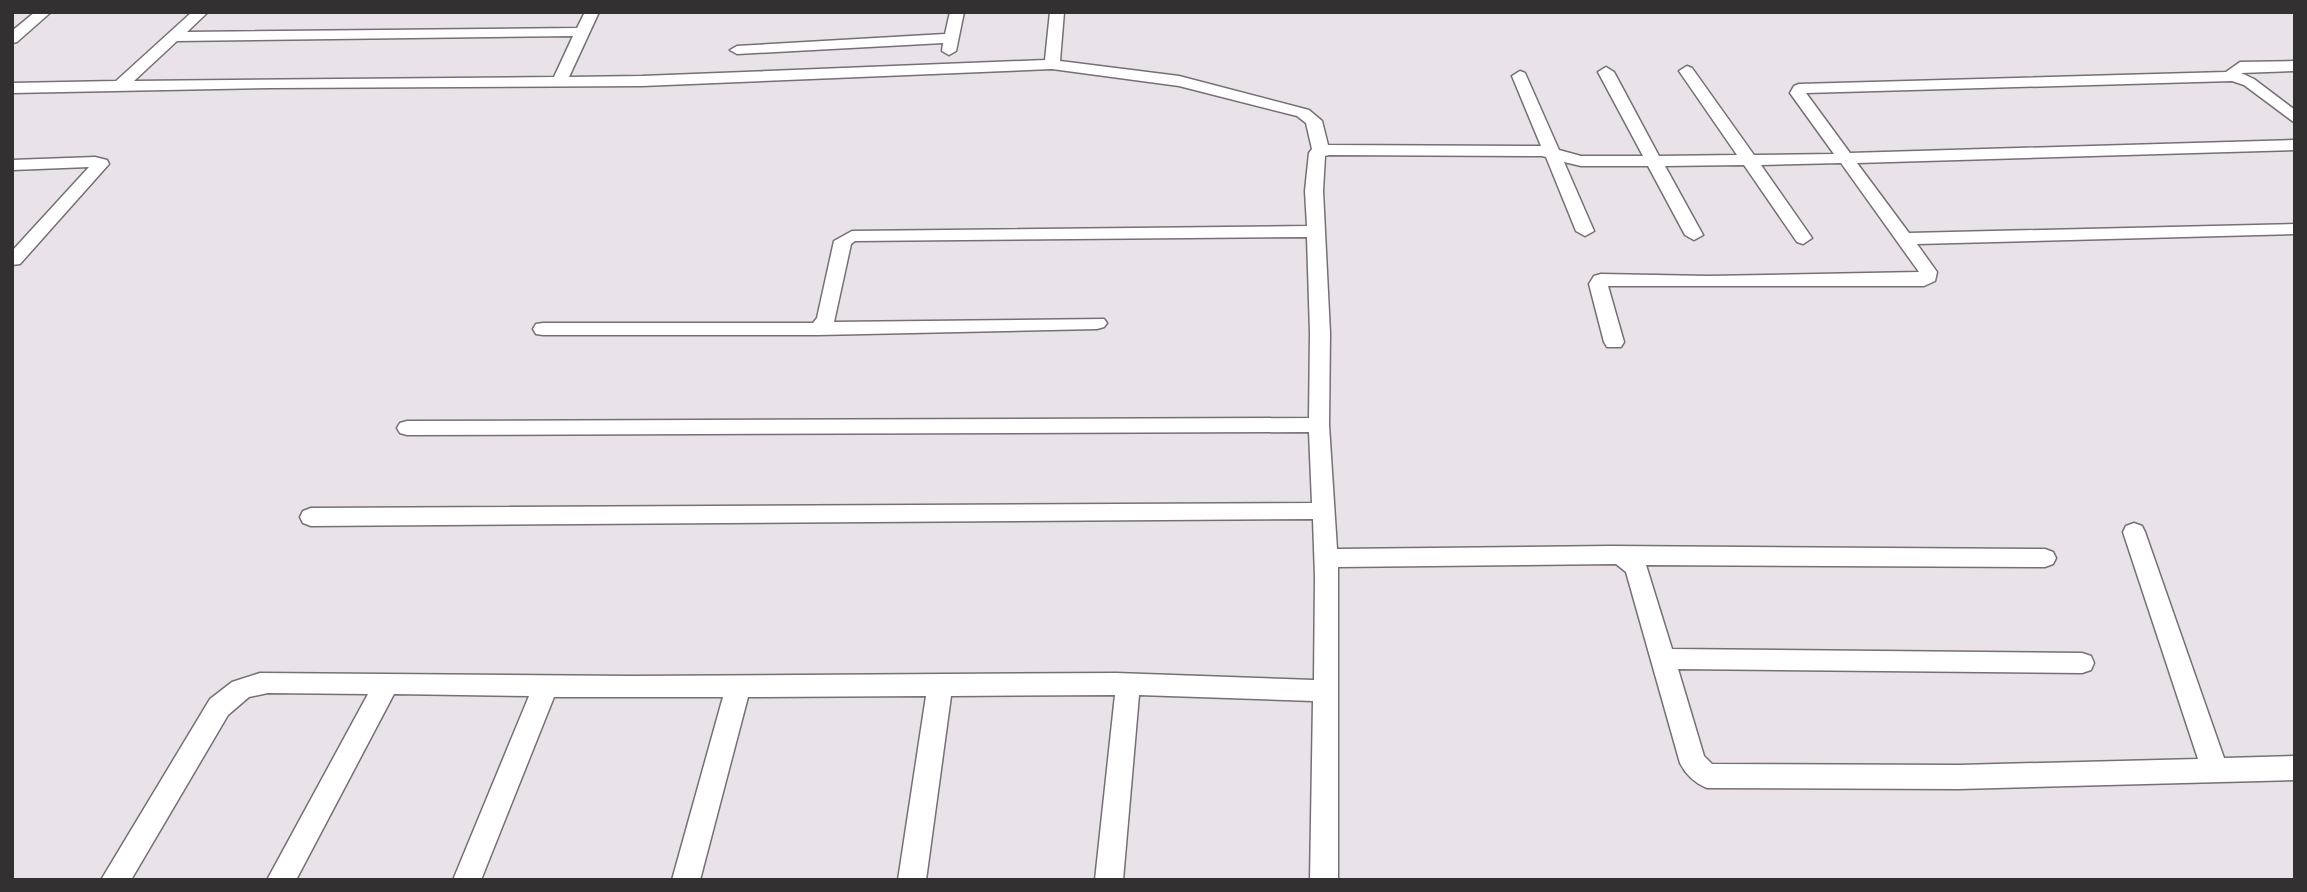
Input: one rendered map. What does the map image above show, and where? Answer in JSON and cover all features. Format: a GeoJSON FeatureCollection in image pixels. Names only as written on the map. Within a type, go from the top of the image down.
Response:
{"type":"FeatureCollection","features":[{"type":"Feature","properties":{"kind":"street"},"geometry":{"type":"LineString","coordinates":[[12,39],[19,29],[44,12]]}},
{"type":"Feature","properties":{"kind":"street"},"geometry":{"type":"LineString","coordinates":[[121,85],[201,12]]}},
{"type":"Feature","properties":{"kind":"street"},"geometry":{"type":"LineString","coordinates":[[559,82],[592,12]]}},
{"type":"Feature","properties":{"kind":"street"},"geometry":{"type":"LineString","coordinates":[[946,68],[957,12]]}},
{"type":"Feature","properties":{"kind":"street"},"geometry":{"type":"LineString","coordinates":[[1052,64],[1057,12]]}},
{"type":"Feature","properties":{"kind":"street"},"geometry":{"type":"LineString","coordinates":[[173,37],[583,32]]}},
{"type":"Feature","properties":{"kind":"street"},"geometry":{"type":"LineString","coordinates":[[737,50],[952,38]]}},
{"type":"Feature","properties":{"kind":"street"},"geometry":{"type":"LineString","coordinates":[[12,89],[121,85],[678,80],[1052,64],[1179,81],[1303,113],[1314,121],[1321,151]]}},
{"type":"Feature","properties":{"kind":"street"},"geometry":{"type":"LineString","coordinates":[[2234,76],[2233,72],[2240,67],[2295,66]]}},
{"type":"Feature","properties":{"kind":"street"},"geometry":{"type":"LineString","coordinates":[[1687,71],[1803,238]]}},
{"type":"Feature","properties":{"kind":"street"},"geometry":{"type":"LineString","coordinates":[[1606,72],[1694,234]]}},
{"type":"Feature","properties":{"kind":"street"},"geometry":{"type":"LineString","coordinates":[[1520,76],[1585,231]]}},
{"type":"Feature","properties":{"kind":"street"},"geometry":{"type":"LineString","coordinates":[[1614,342],[1598,284],[1601,280],[1721,282],[1924,280],[1928,277],[1928,272],[1798,93],[1799,89],[2234,76],[2249,82],[2295,118]]}},
{"type":"Feature","properties":{"kind":"street"},"geometry":{"type":"LineString","coordinates":[[1324,880],[1326,558],[1319,425],[1320,333],[1314,162],[1317,153],[1453,150],[1551,153],[1581,160],[1750,160],[2295,145]]}},
{"type":"Feature","properties":{"kind":"street"},"geometry":{"type":"LineString","coordinates":[[12,165],[101,164],[14,260]]}},
{"type":"Feature","properties":{"kind":"street"},"geometry":{"type":"LineString","coordinates":[[1904,239],[2295,229]]}},
{"type":"Feature","properties":{"kind":"street"},"geometry":{"type":"LineString","coordinates":[[818,328],[826,320],[843,241],[852,236],[1316,231]]}},
{"type":"Feature","properties":{"kind":"street"},"geometry":{"type":"LineString","coordinates":[[543,329],[1097,323]]}},
{"type":"Feature","properties":{"kind":"street"},"geometry":{"type":"LineString","coordinates":[[407,428],[1319,425]]}},
{"type":"Feature","properties":{"kind":"street"},"geometry":{"type":"LineString","coordinates":[[312,517],[1324,512]]}},
{"type":"Feature","properties":{"kind":"street"},"geometry":{"type":"LineString","coordinates":[[2134,531],[2215,770]]}},
{"type":"Feature","properties":{"kind":"street"},"geometry":{"type":"LineString","coordinates":[[1621,556],[1636,568],[1693,763],[1707,776],[1959,777],[2295,768]]}},
{"type":"Feature","properties":{"kind":"street"},"geometry":{"type":"LineString","coordinates":[[1326,558],[2045,558]]}},
{"type":"Feature","properties":{"kind":"street"},"geometry":{"type":"LineString","coordinates":[[1663,659],[2082,663]]}},
{"type":"Feature","properties":{"kind":"street"},"geometry":{"type":"LineString","coordinates":[[115,880],[219,707],[230,694],[248,685],[268,682],[738,686],[1128,685],[1325,691]]}},
{"type":"Feature","properties":{"kind":"street"},"geometry":{"type":"LineString","coordinates":[[281,880],[387,683]]}},
{"type":"Feature","properties":{"kind":"street"},"geometry":{"type":"LineString","coordinates":[[467,880],[546,685]]}},
{"type":"Feature","properties":{"kind":"street"},"geometry":{"type":"LineString","coordinates":[[912,880],[940,685]]}},
{"type":"Feature","properties":{"kind":"street"},"geometry":{"type":"LineString","coordinates":[[1109,880],[1128,685]]}},
{"type":"Feature","properties":{"kind":"street"},"geometry":{"type":"LineString","coordinates":[[686,880],[738,686]]}}]}
